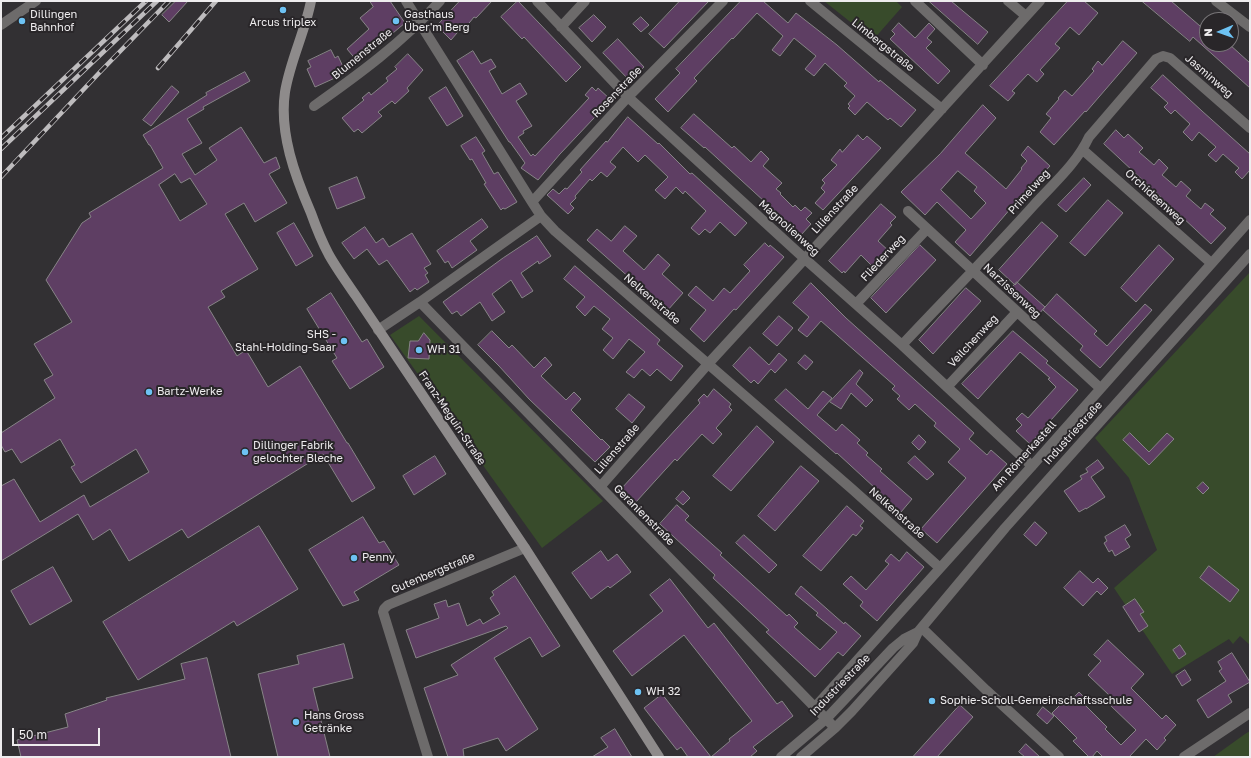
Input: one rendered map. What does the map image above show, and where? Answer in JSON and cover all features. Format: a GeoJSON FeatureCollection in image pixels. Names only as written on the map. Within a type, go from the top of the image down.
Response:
{"type":"FeatureCollection","features":[{"type":"Feature","properties":{"kind":"street"},"geometry":{"type":"LineString","coordinates":[[1,25],[36,1]]}},
{"type":"Feature","properties":{"kind":"street","name":"Franz-Meguin-Straße"},"geometry":{"type":"LineString","coordinates":[[311,1],[285,92],[284,114],[288,146],[304,198],[329,255],[525,548],[659,757]]}},
{"type":"Feature","properties":{"kind":"street","name":"Nelkenstraße"},"geometry":{"type":"LineString","coordinates":[[406,1],[541,216],[555,230],[852,489],[940,568]]}},
{"type":"Feature","properties":{"kind":"street","name":"Blumenstraße"},"geometry":{"type":"LineString","coordinates":[[314,106],[349,82],[419,23],[440,1]]}},
{"type":"Feature","properties":{"kind":"street","name":"Magnolienweg"},"geometry":{"type":"LineString","coordinates":[[537,1],[628,98],[856,304],[1032,466]]}},
{"type":"Feature","properties":{"kind":"street"},"geometry":{"type":"LineString","coordinates":[[561,27],[585,1]]}},
{"type":"Feature","properties":{"kind":"street","name":"Rosenstraße"},"geometry":{"type":"LineString","coordinates":[[532,202],[628,98],[724,1]]}},
{"type":"Feature","properties":{"kind":"street","name":"Limbergstraße"},"geometry":{"type":"LineString","coordinates":[[810,1],[942,108]]}},
{"type":"Feature","properties":{"kind":"street"},"geometry":{"type":"LineString","coordinates":[[915,1],[983,65]]}},
{"type":"Feature","properties":{"kind":"street"},"geometry":{"type":"LineString","coordinates":[[1008,1],[1026,16]]}},
{"type":"Feature","properties":{"kind":"street","name":"Lilienstraße"},"geometry":{"type":"LineString","coordinates":[[600,487],[708,364],[1040,1]]}},
{"type":"Feature","properties":{"kind":"street"},"geometry":{"type":"LineString","coordinates":[[1216,1],[1250,27]]}},
{"type":"Feature","properties":{"kind":"street","name":"Primelweg"},"geometry":{"type":"LineString","coordinates":[[902,346],[987,256],[1083,150],[1089,137],[1156,58],[1163,56],[1170,58]]}},
{"type":"Feature","properties":{"kind":"street","name":"Jasminweg"},"geometry":{"type":"LineString","coordinates":[[1170,58],[1250,128]]}},
{"type":"Feature","properties":{"kind":"street","name":"Orchideenweg"},"geometry":{"type":"LineString","coordinates":[[1083,150],[1211,263]]}},
{"type":"Feature","properties":{"kind":"street","name":"Narzissenweg"},"geometry":{"type":"LineString","coordinates":[[908,211],[1100,388]]}},
{"type":"Feature","properties":{"kind":"street"},"geometry":{"type":"LineString","coordinates":[[378,330],[541,216]]}},
{"type":"Feature","properties":{"kind":"street","name":"Am Römerkastell"},"geometry":{"type":"LineString","coordinates":[[815,707],[1032,466],[1250,220]]}},
{"type":"Feature","properties":{"kind":"street","name":"Fliederweg"},"geometry":{"type":"LineString","coordinates":[[856,304],[927,229]]}},
{"type":"Feature","properties":{"kind":"street","name":"Industriestraße"},"geometry":{"type":"LineString","coordinates":[[801,757],[835,728],[852,711],[913,643],[920,630],[1005,528],[1250,254]]}},
{"type":"Feature","properties":{"kind":"street","name":"Geranienstraße"},"geometry":{"type":"LineString","coordinates":[[420,302],[835,728]]}},
{"type":"Feature","properties":{"kind":"street","name":"Veilchenweg"},"geometry":{"type":"LineString","coordinates":[[947,387],[1017,312]]}},
{"type":"Feature","properties":{"kind":"street","name":"Gutenbergstraße"},"geometry":{"type":"LineString","coordinates":[[428,757],[383,612],[384,609],[388,605],[525,548]]}},
{"type":"Feature","properties":{"kind":"street"},"geometry":{"type":"LineString","coordinates":[[920,630],[1059,757]]}},
{"type":"Feature","properties":{"kind":"street","name":"Industriestraße"},"geometry":{"type":"LineString","coordinates":[[781,757],[826,719],[893,648],[904,638],[920,630]]}},
{"type":"Feature","properties":{"kind":"street"},"geometry":{"type":"LineString","coordinates":[[1184,757],[1250,713]]}},
{"type":"Feature","properties":{"kind":"green space"},"geometry":{"type":"Polygon","coordinates":[[[824,1],[896,1],[902,7],[873,40],[824,1]]]}},
{"type":"Feature","properties":{"kind":"green space"},"geometry":{"type":"Polygon","coordinates":[[[1250,272],[1250,645],[1240,636],[1233,644],[1229,639],[1172,674],[1114,588],[1157,550],[1129,478],[1095,438],[1250,272]]]}},
{"type":"Feature","properties":{"kind":"green space"},"geometry":{"type":"Polygon","coordinates":[[[419,316],[603,501],[542,548],[390,335],[419,316]]]}},
{"type":"Feature","properties":{"kind":"green space"},"geometry":{"type":"Polygon","coordinates":[[[1250,731],[1250,757],[1213,757],[1245,734],[1250,731]]]}},
{"type":"Feature","properties":{"kind":"building"},"geometry":{"type":"Polygon","coordinates":[[[176,1],[188,1],[169,22],[162,15],[176,1]]]}},
{"type":"Feature","properties":{"kind":"building"},"geometry":{"type":"Polygon","coordinates":[[[370,1],[390,1],[405,23],[358,62],[347,49],[369,29],[360,18],[373,7],[370,1]]]}},
{"type":"Feature","properties":{"kind":"building"},"geometry":{"type":"Polygon","coordinates":[[[460,1],[492,1],[476,18],[474,17],[465,28],[463,26],[451,40],[437,26],[460,1]]]}},
{"type":"Feature","properties":{"kind":"building"},"geometry":{"type":"Polygon","coordinates":[[[518,1],[581,67],[566,82],[524,37],[522,39],[501,17],[518,1]]]}},
{"type":"Feature","properties":{"kind":"building"},"geometry":{"type":"Polygon","coordinates":[[[680,1],[709,1],[664,48],[649,34],[680,1]]]}},
{"type":"Feature","properties":{"kind":"building"},"geometry":{"type":"Polygon","coordinates":[[[741,1],[763,1],[788,23],[796,13],[837,45],[879,82],[880,80],[916,110],[901,127],[890,118],[888,120],[867,102],[855,115],[848,108],[850,106],[848,104],[855,96],[844,86],[847,83],[825,63],[814,76],[805,69],[816,56],[794,38],[780,56],[772,50],[783,36],[757,13],[694,78],[697,81],[668,112],[655,99],[680,73],[676,69],[741,1]]]}},
{"type":"Feature","properties":{"kind":"building"},"geometry":{"type":"Polygon","coordinates":[[[929,1],[951,1],[988,32],[978,44],[929,1]]]}},
{"type":"Feature","properties":{"kind":"building"},"geometry":{"type":"Polygon","coordinates":[[[1068,1],[1084,1],[1098,13],[1079,35],[1070,27],[1055,44],[1060,48],[1040,70],[1044,74],[1037,82],[1028,74],[1012,91],[1015,93],[1008,101],[990,86],[1068,1]]]}},
{"type":"Feature","properties":{"kind":"building"},"geometry":{"type":"Polygon","coordinates":[[[1142,1],[1171,1],[1199,25],[1199,42],[1193,37],[1190,41],[1142,1]]]}},
{"type":"Feature","properties":{"kind":"building"},"geometry":{"type":"Polygon","coordinates":[[[594,15],[606,27],[592,42],[579,28],[594,15]]]}},
{"type":"Feature","properties":{"kind":"building"},"geometry":{"type":"Polygon","coordinates":[[[641,17],[649,25],[641,32],[633,24],[641,17]]]}},
{"type":"Feature","properties":{"kind":"building"},"geometry":{"type":"Polygon","coordinates":[[[899,23],[915,38],[929,23],[935,29],[927,38],[932,42],[926,48],[950,71],[938,84],[890,39],[895,34],[892,31],[899,23]]]}},
{"type":"Feature","properties":{"kind":"building"},"geometry":{"type":"Polygon","coordinates":[[[618,39],[644,67],[630,81],[603,53],[618,39]]]}},
{"type":"Feature","properties":{"kind":"building"},"geometry":{"type":"Polygon","coordinates":[[[1123,41],[1137,53],[1086,112],[1085,111],[1054,145],[1040,132],[1051,118],[1046,114],[1065,90],[1072,96],[1094,71],[1092,69],[1098,61],[1102,65],[1123,41]]]}},
{"type":"Feature","properties":{"kind":"building"},"geometry":{"type":"Polygon","coordinates":[[[331,50],[335,58],[338,56],[346,73],[315,87],[307,69],[311,67],[308,61],[331,50]]]}},
{"type":"Feature","properties":{"kind":"building"},"geometry":{"type":"Polygon","coordinates":[[[473,51],[481,64],[491,59],[496,67],[489,71],[502,94],[520,83],[527,94],[516,101],[532,126],[523,131],[524,133],[518,137],[531,156],[533,154],[535,156],[589,98],[585,95],[592,87],[596,91],[598,88],[611,100],[560,154],[538,180],[521,168],[525,163],[509,142],[457,61],[473,51]]]}},
{"type":"Feature","properties":{"kind":"building"},"geometry":{"type":"Polygon","coordinates":[[[1210,52],[1238,52],[1250,63],[1250,88],[1210,52]]]}},
{"type":"Feature","properties":{"kind":"building"},"geometry":{"type":"Polygon","coordinates":[[[408,54],[423,70],[407,88],[409,91],[395,104],[392,101],[378,112],[382,116],[362,133],[358,129],[354,132],[342,118],[364,100],[362,98],[369,92],[371,95],[388,81],[386,78],[397,69],[395,67],[408,54]]]}},
{"type":"Feature","properties":{"kind":"building"},"geometry":{"type":"Polygon","coordinates":[[[245,72],[250,81],[203,107],[204,109],[187,119],[202,143],[182,154],[195,175],[217,160],[209,148],[241,127],[264,163],[276,157],[280,168],[269,174],[287,203],[255,222],[244,203],[225,214],[258,269],[221,291],[225,297],[208,307],[237,356],[246,350],[268,387],[300,366],[375,488],[352,502],[323,454],[188,538],[182,529],[129,561],[110,529],[93,540],[78,514],[1,561],[1,486],[14,479],[40,522],[84,495],[90,507],[149,472],[136,449],[81,483],[71,467],[75,465],[60,439],[21,463],[12,449],[5,452],[1,445],[1,433],[55,398],[44,380],[53,375],[34,344],[72,322],[46,280],[82,223],[91,217],[89,213],[163,168],[143,135],[207,95],[206,93],[245,72]],[[175,174],[159,185],[180,221],[207,204],[190,178],[181,183],[175,174]]]}},
{"type":"Feature","properties":{"kind":"building"},"geometry":{"type":"Polygon","coordinates":[[[1163,75],[1250,154],[1250,170],[1242,179],[1235,172],[1239,168],[1223,154],[1216,162],[1208,155],[1216,147],[1199,132],[1192,141],[1183,132],[1190,124],[1175,110],[1171,114],[1164,107],[1168,103],[1151,88],[1163,75]]]}},
{"type":"Feature","properties":{"kind":"building"},"geometry":{"type":"Polygon","coordinates":[[[172,86],[179,92],[151,126],[143,120],[172,86]]]}},
{"type":"Feature","properties":{"kind":"building"},"geometry":{"type":"Polygon","coordinates":[[[446,87],[463,116],[447,126],[429,98],[446,87]]]}},
{"type":"Feature","properties":{"kind":"building"},"geometry":{"type":"Polygon","coordinates":[[[983,105],[996,118],[965,153],[1006,189],[1027,161],[1021,155],[1028,146],[1050,166],[1036,181],[1035,180],[970,256],[955,242],[966,230],[937,202],[925,215],[901,192],[940,154],[983,105]],[[958,171],[941,190],[971,219],[986,203],[974,191],[977,187],[958,171]]]}},
{"type":"Feature","properties":{"kind":"building"},"geometry":{"type":"Polygon","coordinates":[[[694,114],[732,148],[734,146],[751,162],[761,151],[769,159],[763,166],[782,183],[776,189],[793,207],[795,205],[801,211],[805,207],[812,213],[806,219],[811,224],[801,235],[705,147],[704,148],[681,128],[694,114]]]}},
{"type":"Feature","properties":{"kind":"building"},"geometry":{"type":"Polygon","coordinates":[[[628,117],[658,144],[659,143],[690,174],[692,173],[747,223],[735,236],[720,222],[710,233],[705,229],[699,235],[691,228],[706,211],[685,191],[683,194],[676,187],[665,199],[655,190],[668,177],[645,155],[638,162],[623,147],[610,162],[616,167],[607,177],[601,172],[592,181],[590,179],[575,196],[576,198],[570,204],[574,208],[568,214],[547,195],[553,189],[559,194],[565,188],[567,189],[582,172],[580,170],[606,141],[607,142],[628,117]]]}},
{"type":"Feature","properties":{"kind":"building"},"geometry":{"type":"Polygon","coordinates":[[[1116,130],[1124,138],[1128,134],[1143,148],[1139,152],[1154,165],[1159,159],[1168,168],[1162,175],[1176,187],[1181,181],[1191,190],[1186,196],[1201,209],[1205,203],[1214,210],[1210,214],[1226,228],[1211,244],[1104,144],[1116,130]]]}},
{"type":"Feature","properties":{"kind":"building"},"geometry":{"type":"Polygon","coordinates":[[[858,135],[863,140],[867,136],[881,148],[823,210],[815,203],[825,192],[821,188],[825,183],[822,180],[837,165],[831,160],[840,149],[842,152],[858,135]]]}},
{"type":"Feature","properties":{"kind":"building"},"geometry":{"type":"Polygon","coordinates":[[[476,137],[485,151],[482,153],[494,174],[498,172],[517,202],[505,209],[503,208],[501,210],[484,184],[486,183],[472,159],[470,160],[461,146],[476,137]]]}},
{"type":"Feature","properties":{"kind":"building"},"geometry":{"type":"Polygon","coordinates":[[[357,177],[365,198],[337,209],[329,188],[357,177]]]}},
{"type":"Feature","properties":{"kind":"building"},"geometry":{"type":"Polygon","coordinates":[[[1084,178],[1091,185],[1066,212],[1058,205],[1084,178]]]}},
{"type":"Feature","properties":{"kind":"building"},"geometry":{"type":"Polygon","coordinates":[[[1108,200],[1123,213],[1085,256],[1070,243],[1108,200]]]}},
{"type":"Feature","properties":{"kind":"building"},"geometry":{"type":"Polygon","coordinates":[[[881,204],[896,217],[890,223],[892,225],[878,241],[890,252],[874,268],[861,255],[845,273],[844,271],[842,273],[829,261],[881,204]]]}},
{"type":"Feature","properties":{"kind":"building"},"geometry":{"type":"Polygon","coordinates":[[[482,219],[488,227],[470,241],[477,250],[452,268],[448,261],[445,263],[437,251],[482,219]]]}},
{"type":"Feature","properties":{"kind":"building"},"geometry":{"type":"Polygon","coordinates":[[[1042,222],[1058,236],[1015,285],[999,270],[1042,222]]]}},
{"type":"Feature","properties":{"kind":"building"},"geometry":{"type":"Polygon","coordinates":[[[294,223],[313,256],[296,266],[277,233],[294,223]]]}},
{"type":"Feature","properties":{"kind":"building"},"geometry":{"type":"Polygon","coordinates":[[[625,226],[637,236],[623,251],[644,270],[658,254],[670,265],[662,274],[683,293],[667,311],[587,240],[597,229],[611,241],[625,226]]]}},
{"type":"Feature","properties":{"kind":"building"},"geometry":{"type":"Polygon","coordinates":[[[365,227],[376,243],[383,238],[389,247],[412,233],[431,264],[424,268],[428,273],[425,275],[429,282],[417,290],[415,288],[410,292],[387,260],[379,265],[367,249],[354,259],[342,243],[365,227]]]}},
{"type":"Feature","properties":{"kind":"building"},"geometry":{"type":"Polygon","coordinates":[[[537,236],[551,256],[539,264],[538,261],[521,273],[533,291],[522,298],[511,280],[492,294],[505,312],[492,321],[480,302],[461,316],[457,311],[452,314],[443,302],[503,258],[537,236]]]}},
{"type":"Feature","properties":{"kind":"building"},"geometry":{"type":"Polygon","coordinates":[[[765,243],[769,247],[770,245],[784,257],[736,310],[734,309],[704,342],[690,329],[706,310],[688,295],[696,286],[713,301],[724,288],[730,293],[750,271],[744,265],[765,243]]]}},
{"type":"Feature","properties":{"kind":"building"},"geometry":{"type":"Polygon","coordinates":[[[920,245],[936,260],[886,313],[871,298],[920,245]]]}},
{"type":"Feature","properties":{"kind":"building"},"geometry":{"type":"Polygon","coordinates":[[[1159,245],[1174,259],[1136,302],[1121,288],[1159,245]]]}},
{"type":"Feature","properties":{"kind":"building"},"geometry":{"type":"Polygon","coordinates":[[[575,266],[660,340],[657,344],[683,366],[671,381],[657,369],[650,376],[642,369],[634,378],[626,372],[645,352],[629,339],[613,359],[603,350],[613,338],[602,329],[610,319],[594,306],[585,316],[576,307],[585,297],[564,279],[575,266]]]}},
{"type":"Feature","properties":{"kind":"building"},"geometry":{"type":"Polygon","coordinates":[[[1017,282],[1045,307],[1038,315],[1010,290],[1017,282]]]}},
{"type":"Feature","properties":{"kind":"building"},"geometry":{"type":"Polygon","coordinates":[[[811,283],[846,318],[974,433],[969,439],[987,455],[991,450],[1007,464],[937,543],[921,529],[966,478],[948,462],[960,449],[934,426],[936,423],[915,404],[909,410],[897,399],[900,396],[892,389],[895,386],[821,321],[807,337],[798,330],[809,317],[793,303],[811,283]]]}},
{"type":"Feature","properties":{"kind":"building"},"geometry":{"type":"Polygon","coordinates":[[[966,288],[981,301],[933,354],[919,340],[966,288]]]}},
{"type":"Feature","properties":{"kind":"building","name":"SHS - Stahl-Holding-Saar"},"geometry":{"type":"Polygon","coordinates":[[[331,293],[362,342],[367,339],[384,367],[350,389],[332,361],[337,358],[307,309],[331,293]]]}},
{"type":"Feature","properties":{"kind":"building"},"geometry":{"type":"Polygon","coordinates":[[[1057,294],[1097,331],[1094,334],[1107,346],[1145,304],[1152,310],[1100,368],[1080,350],[1083,346],[1043,310],[1057,294]]]}},
{"type":"Feature","properties":{"kind":"building"},"geometry":{"type":"Polygon","coordinates":[[[779,316],[793,328],[777,346],[763,334],[779,316]]]}},
{"type":"Feature","properties":{"kind":"building"},"geometry":{"type":"Polygon","coordinates":[[[492,331],[509,348],[512,345],[534,368],[545,357],[552,365],[541,376],[566,400],[574,392],[581,399],[571,410],[610,447],[595,462],[529,399],[478,345],[492,331]]]}},
{"type":"Feature","properties":{"kind":"building"},"geometry":{"type":"Polygon","coordinates":[[[1013,331],[1048,361],[1046,363],[1078,390],[1042,430],[1045,433],[1039,440],[1036,437],[1030,444],[1016,431],[1022,425],[1016,419],[1022,413],[1028,418],[1056,387],[1048,379],[1050,378],[1020,352],[978,399],[962,384],[1013,331]]]}},
{"type":"Feature","properties":{"kind":"building","name":"WH 31"},"geometry":{"type":"Polygon","coordinates":[[[424,333],[430,340],[429,359],[408,358],[410,341],[418,341],[424,333]]]}},
{"type":"Feature","properties":{"kind":"building"},"geometry":{"type":"Polygon","coordinates":[[[750,347],[769,365],[779,353],[787,360],[775,373],[771,369],[758,384],[754,380],[751,383],[733,366],[750,347]]]}},
{"type":"Feature","properties":{"kind":"building"},"geometry":{"type":"Polygon","coordinates":[[[805,355],[813,362],[806,370],[798,363],[805,355]]]}},
{"type":"Feature","properties":{"kind":"building"},"geometry":{"type":"Polygon","coordinates":[[[860,370],[863,373],[856,384],[873,400],[866,407],[851,393],[841,409],[830,402],[860,370]]]}},
{"type":"Feature","properties":{"kind":"building"},"geometry":{"type":"Polygon","coordinates":[[[714,389],[731,404],[729,407],[732,410],[716,428],[722,434],[713,444],[702,434],[677,461],[675,459],[636,502],[621,489],[700,403],[698,400],[704,394],[707,397],[714,389]]]}},
{"type":"Feature","properties":{"kind":"building"},"geometry":{"type":"Polygon","coordinates":[[[786,389],[808,409],[823,391],[832,398],[817,415],[836,431],[842,424],[860,440],[857,443],[868,453],[866,455],[882,469],[880,471],[912,499],[901,512],[837,453],[836,454],[775,400],[786,389]]]}},
{"type":"Feature","properties":{"kind":"building"},"geometry":{"type":"Polygon","coordinates":[[[629,394],[645,407],[632,423],[616,409],[629,394]]]}},
{"type":"Feature","properties":{"kind":"building"},"geometry":{"type":"Polygon","coordinates":[[[757,426],[774,442],[731,491],[713,476],[757,426]]]}},
{"type":"Feature","properties":{"kind":"building"},"geometry":{"type":"Polygon","coordinates":[[[1130,433],[1149,452],[1167,433],[1174,439],[1149,465],[1123,440],[1130,433]]]}},
{"type":"Feature","properties":{"kind":"building"},"geometry":{"type":"Polygon","coordinates":[[[919,435],[926,442],[919,450],[912,443],[919,435]]]}},
{"type":"Feature","properties":{"kind":"building"},"geometry":{"type":"Polygon","coordinates":[[[435,456],[446,474],[414,495],[403,476],[435,456]]]}},
{"type":"Feature","properties":{"kind":"building"},"geometry":{"type":"Polygon","coordinates":[[[915,456],[934,474],[927,480],[908,463],[915,456]]]}},
{"type":"Feature","properties":{"kind":"building"},"geometry":{"type":"Polygon","coordinates":[[[1098,460],[1104,468],[1091,477],[1105,497],[1079,512],[1064,491],[1082,479],[1080,476],[1088,472],[1086,469],[1098,460]]]}},
{"type":"Feature","properties":{"kind":"building"},"geometry":{"type":"Polygon","coordinates":[[[801,466],[819,481],[775,531],[758,516],[801,466]]]}},
{"type":"Feature","properties":{"kind":"building"},"geometry":{"type":"Polygon","coordinates":[[[1203,482],[1209,488],[1203,494],[1197,488],[1203,482]]]}},
{"type":"Feature","properties":{"kind":"building"},"geometry":{"type":"Polygon","coordinates":[[[683,491],[690,498],[683,505],[676,499],[683,491]]]}},
{"type":"Feature","properties":{"kind":"building"},"geometry":{"type":"Polygon","coordinates":[[[677,505],[689,516],[685,520],[722,553],[720,555],[787,616],[789,614],[798,623],[794,627],[820,650],[837,632],[816,615],[818,613],[795,594],[801,586],[844,624],[845,622],[861,636],[843,656],[838,652],[815,677],[766,632],[769,630],[713,578],[715,575],[660,524],[677,505]]]}},
{"type":"Feature","properties":{"kind":"building"},"geometry":{"type":"Polygon","coordinates":[[[847,506],[864,521],[860,526],[863,528],[856,536],[853,534],[821,571],[803,556],[847,506]]]}},
{"type":"Feature","properties":{"kind":"building","name":"Penny"},"geometry":{"type":"Polygon","coordinates":[[[363,517],[379,543],[384,541],[399,565],[354,592],[359,600],[343,606],[309,550],[363,517]]]}},
{"type":"Feature","properties":{"kind":"building"},"geometry":{"type":"Polygon","coordinates":[[[1035,522],[1047,533],[1036,546],[1024,535],[1035,522]]]}},
{"type":"Feature","properties":{"kind":"building"},"geometry":{"type":"Polygon","coordinates":[[[1125,525],[1131,535],[1125,539],[1130,547],[1115,556],[1112,550],[1109,552],[1104,543],[1107,541],[1105,537],[1125,525]]]}},
{"type":"Feature","properties":{"kind":"building"},"geometry":{"type":"Polygon","coordinates":[[[259,526],[298,589],[237,626],[234,621],[138,680],[103,622],[259,526]]]}},
{"type":"Feature","properties":{"kind":"building"},"geometry":{"type":"Polygon","coordinates":[[[744,535],[777,565],[769,573],[736,543],[744,535]]]}},
{"type":"Feature","properties":{"kind":"building"},"geometry":{"type":"Polygon","coordinates":[[[601,551],[608,561],[617,554],[631,572],[610,588],[608,586],[591,599],[572,573],[601,551]]]}},
{"type":"Feature","properties":{"kind":"building"},"geometry":{"type":"Polygon","coordinates":[[[907,552],[924,567],[877,621],[860,606],[863,602],[843,584],[851,576],[866,590],[889,564],[885,561],[891,554],[899,561],[907,552]]]}},
{"type":"Feature","properties":{"kind":"building"},"geometry":{"type":"Polygon","coordinates":[[[1209,566],[1239,590],[1230,602],[1200,578],[1209,566]]]}},
{"type":"Feature","properties":{"kind":"building"},"geometry":{"type":"Polygon","coordinates":[[[53,567],[72,601],[30,625],[11,591],[53,567]]]}},
{"type":"Feature","properties":{"kind":"building"},"geometry":{"type":"Polygon","coordinates":[[[1080,571],[1093,583],[1098,578],[1108,588],[1101,595],[1097,591],[1083,606],[1064,588],[1080,571]]]}},
{"type":"Feature","properties":{"kind":"building"},"geometry":{"type":"Polygon","coordinates":[[[515,576],[560,646],[542,657],[530,637],[494,658],[538,729],[506,751],[498,738],[463,749],[464,757],[448,757],[424,688],[458,675],[451,665],[508,628],[506,626],[416,658],[406,630],[439,618],[434,604],[446,600],[448,607],[459,603],[467,626],[480,619],[483,624],[500,614],[490,598],[494,595],[492,592],[515,576]]]}},
{"type":"Feature","properties":{"kind":"building"},"geometry":{"type":"Polygon","coordinates":[[[670,579],[708,628],[714,623],[777,704],[782,701],[793,716],[753,747],[757,751],[750,757],[711,757],[730,741],[729,739],[752,721],[684,635],[632,676],[613,651],[663,611],[650,595],[670,579]]]}},
{"type":"Feature","properties":{"kind":"building"},"geometry":{"type":"Polygon","coordinates":[[[1135,599],[1144,612],[1140,614],[1148,626],[1139,632],[1123,607],[1135,599]]]}},
{"type":"Feature","properties":{"kind":"building"},"geometry":{"type":"Polygon","coordinates":[[[1108,640],[1144,674],[1131,688],[1162,719],[1166,715],[1176,725],[1164,738],[1166,740],[1157,750],[1146,739],[1129,757],[1103,757],[1097,751],[1092,757],[1089,757],[1073,741],[1077,738],[1052,713],[1069,696],[1072,699],[1079,692],[1088,701],[1084,704],[1107,727],[1105,729],[1121,745],[1136,730],[1110,705],[1111,703],[1107,699],[1110,696],[1088,675],[1101,661],[1094,655],[1108,640]]]}},
{"type":"Feature","properties":{"kind":"building","name":"Hans Gross Getränke"},"geometry":{"type":"Polygon","coordinates":[[[344,644],[353,678],[313,688],[330,757],[278,757],[258,674],[299,664],[297,656],[344,644]]]}},
{"type":"Feature","properties":{"kind":"building"},"geometry":{"type":"Polygon","coordinates":[[[1180,645],[1186,654],[1179,659],[1173,650],[1180,645]]]}},
{"type":"Feature","properties":{"kind":"building"},"geometry":{"type":"Polygon","coordinates":[[[1232,653],[1250,682],[1228,695],[1232,702],[1208,718],[1197,700],[1226,681],[1219,671],[1222,669],[1218,662],[1232,653]]]}},
{"type":"Feature","properties":{"kind":"building"},"geometry":{"type":"Polygon","coordinates":[[[207,658],[231,757],[21,757],[17,740],[68,727],[65,714],[107,700],[106,698],[185,679],[181,664],[207,658]]]}},
{"type":"Feature","properties":{"kind":"building"},"geometry":{"type":"Polygon","coordinates":[[[1185,670],[1191,680],[1182,686],[1176,676],[1185,670]]]}},
{"type":"Feature","properties":{"kind":"building"},"geometry":{"type":"Polygon","coordinates":[[[662,694],[711,757],[688,757],[681,747],[677,750],[644,708],[662,694]]]}},
{"type":"Feature","properties":{"kind":"building"},"geometry":{"type":"Polygon","coordinates":[[[960,705],[973,717],[937,757],[913,757],[960,705]]]}},
{"type":"Feature","properties":{"kind":"building"},"geometry":{"type":"Polygon","coordinates":[[[1043,707],[1054,716],[1047,724],[1037,715],[1043,707]]]}},
{"type":"Feature","properties":{"kind":"building"},"geometry":{"type":"Polygon","coordinates":[[[615,729],[632,757],[592,757],[608,747],[601,738],[615,729]]]}},
{"type":"Feature","properties":{"kind":"building"},"geometry":{"type":"Polygon","coordinates":[[[1026,744],[1040,757],[1025,757],[1019,752],[1026,744]]]}},
{"type":"Feature","properties":{"kind":"railway"},"geometry":{"type":"LineString","coordinates":[[1,138],[146,1]]}},
{"type":"Feature","properties":{"kind":"railway"},"geometry":{"type":"LineString","coordinates":[[1,149],[157,1]]}},
{"type":"Feature","properties":{"kind":"railway"},"geometry":{"type":"LineString","coordinates":[[1,177],[169,1]]}},
{"type":"Feature","properties":{"kind":"railway"},"geometry":{"type":"LineString","coordinates":[[158,68],[216,1]]}},
{"type":"Feature","properties":{"kind":"place","name":"Arcus triplex"},"geometry":{"type":"Point","coordinates":[283,10]}},
{"type":"Feature","properties":{"kind":"place","name":"Dillingen Bahnhof"},"geometry":{"type":"Point","coordinates":[22,21]}},
{"type":"Feature","properties":{"kind":"place","name":"Gasthaus Über'm Berg"},"geometry":{"type":"Point","coordinates":[396,21]}},
{"type":"Feature","properties":{"kind":"place","name":"SHS - Stahl-Holding-Saar"},"geometry":{"type":"Point","coordinates":[344,341]}},
{"type":"Feature","properties":{"kind":"place","name":"WH 31"},"geometry":{"type":"Point","coordinates":[419,350]}},
{"type":"Feature","properties":{"kind":"place","name":"Bartz-Werke"},"geometry":{"type":"Point","coordinates":[149,392]}},
{"type":"Feature","properties":{"kind":"place","name":"Dillinger Fabrik gelochter Bleche"},"geometry":{"type":"Point","coordinates":[245,452]}},
{"type":"Feature","properties":{"kind":"place","name":"Penny"},"geometry":{"type":"Point","coordinates":[354,558]}},
{"type":"Feature","properties":{"kind":"place","name":"WH 32"},"geometry":{"type":"Point","coordinates":[638,692]}},
{"type":"Feature","properties":{"kind":"place","name":"Sophie-Scholl-Gemeinschaftsschule"},"geometry":{"type":"Point","coordinates":[932,701]}},
{"type":"Feature","properties":{"kind":"place","name":"Hans Gross Getränke"},"geometry":{"type":"Point","coordinates":[296,722]}}]}
